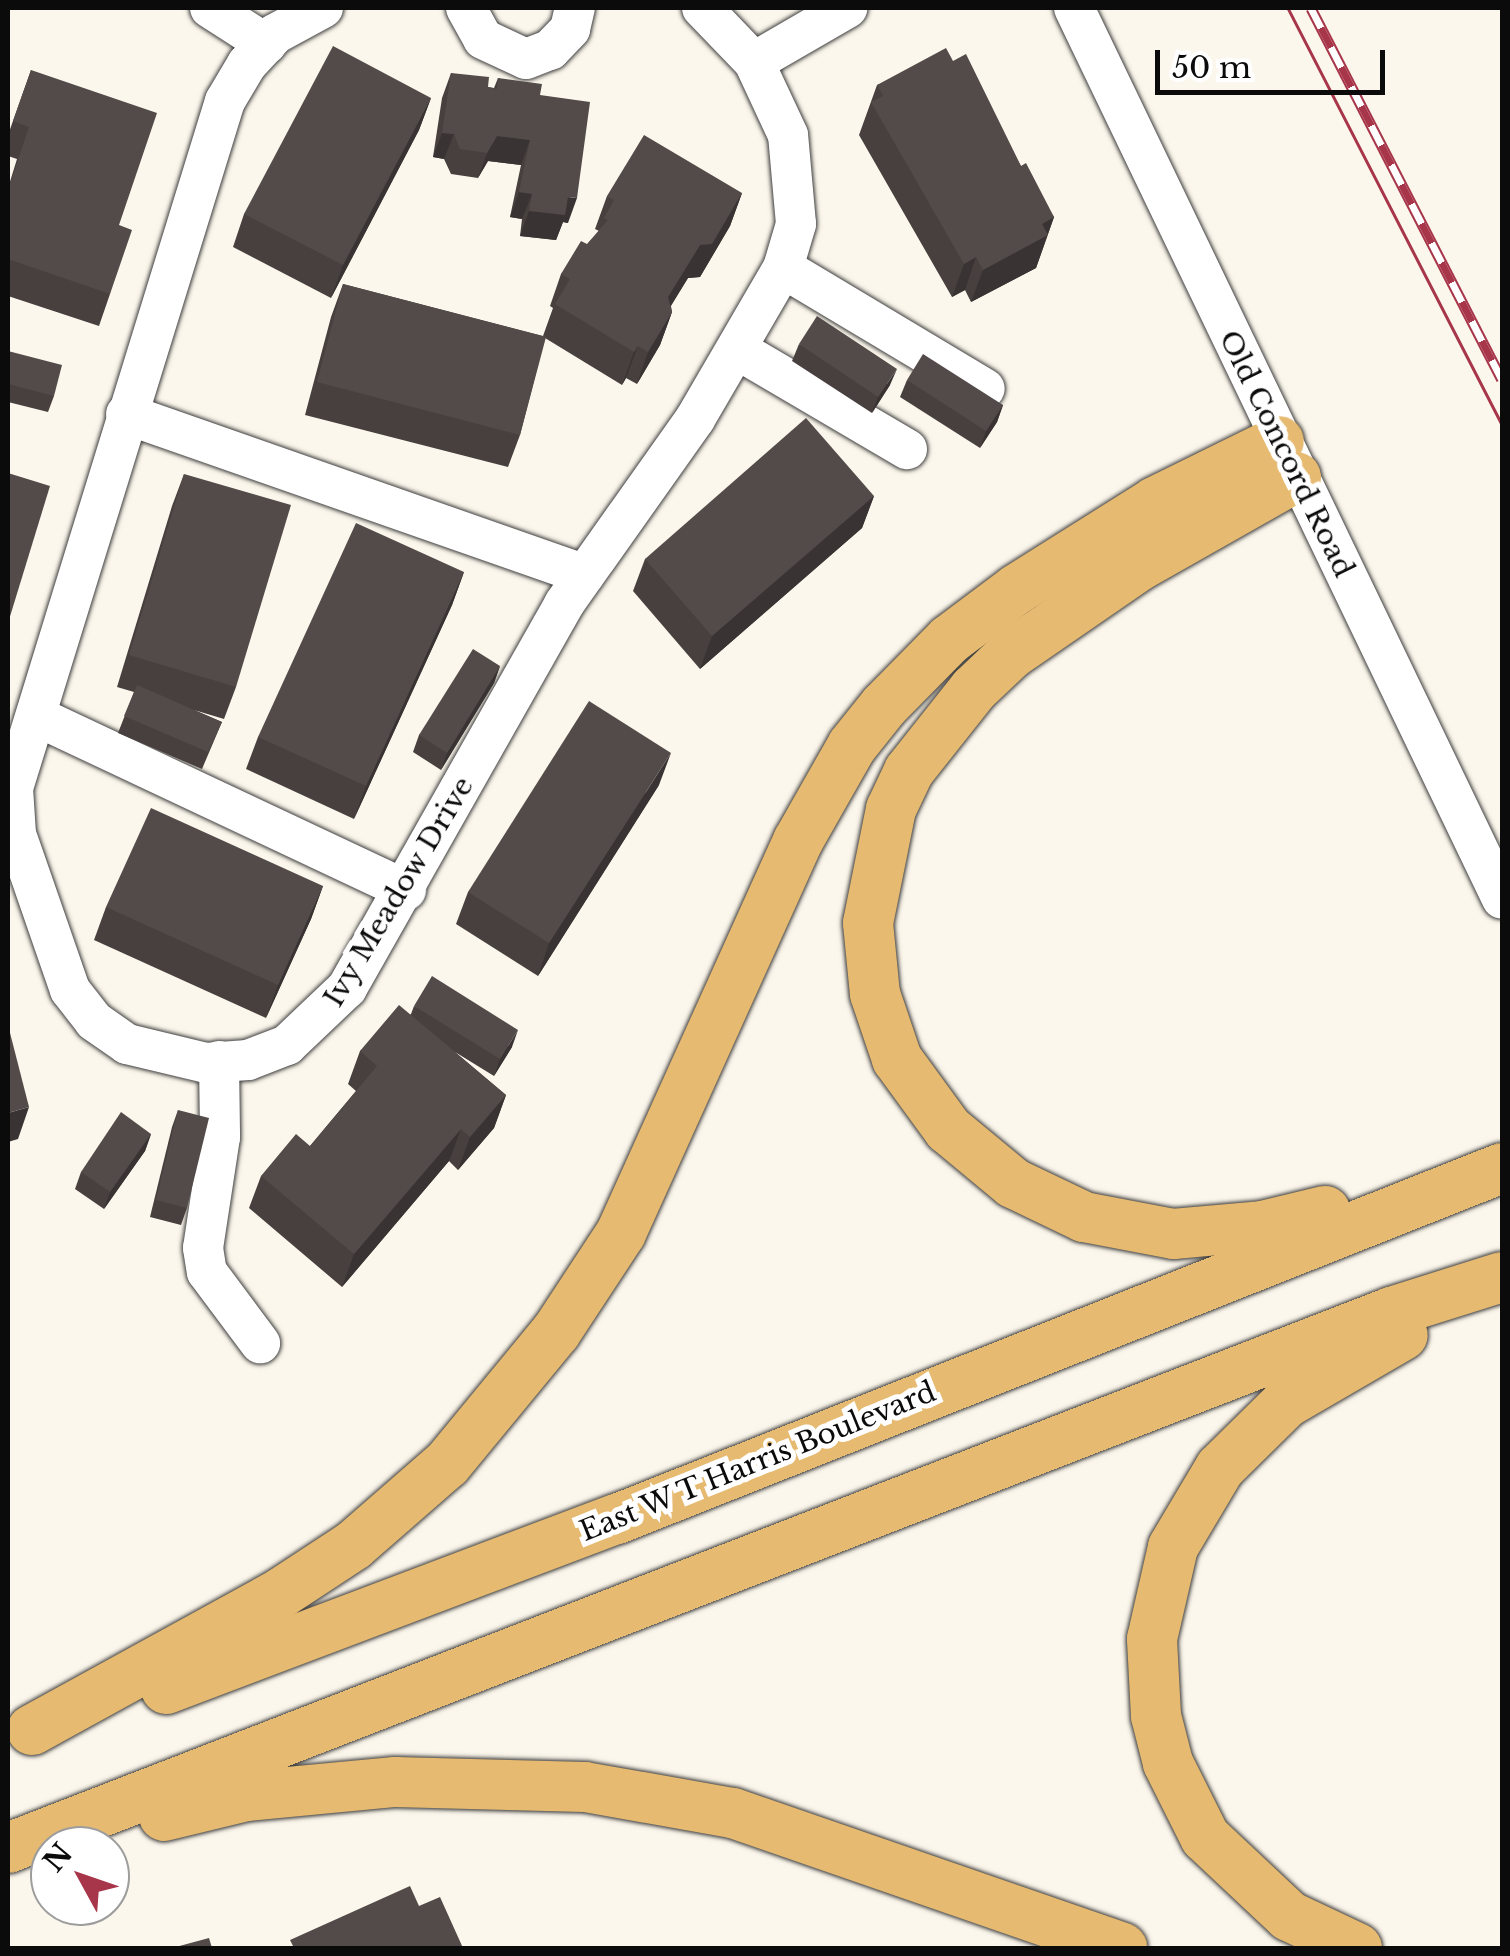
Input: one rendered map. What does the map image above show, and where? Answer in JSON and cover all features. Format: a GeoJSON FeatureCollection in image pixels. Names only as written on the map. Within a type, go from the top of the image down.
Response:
{"type":"FeatureCollection","features":[{"type":"Feature","properties":{"kind":"main road"},"geometry":{"type":"LineString","coordinates":[[1287,459],[1011,654],[939,728],[891,809],[872,888],[870,960],[884,1027],[924,1102],[982,1161],[1050,1204],[1130,1228],[1174,1234],[1262,1226],[1454,1167],[1502,1167]]}},
{"type":"Feature","properties":{"kind":"main road"},"geometry":{"type":"LineString","coordinates":[[20,1734],[281,1593],[354,1544],[447,1464],[544,1348],[621,1232],[798,841],[852,746],[884,706],[950,640],[1016,589],[1155,502],[1287,459]]}},
{"type":"Feature","properties":{"kind":"main road","name":"East W T Harris Boulevard"},"geometry":{"type":"LineString","coordinates":[[20,1734],[124,1704],[617,1519],[1502,1167]]}},
{"type":"Feature","properties":{"kind":"main road"},"geometry":{"type":"LineString","coordinates":[[8,1849],[1391,1312],[1498,1278]]}},
{"type":"Feature","properties":{"kind":"main road"},"geometry":{"type":"LineString","coordinates":[[1357,1948],[1324,1937],[1254,1890],[1204,1837],[1182,1798],[1168,1763],[1151,1678],[1160,1590],[1194,1507],[1258,1428],[1324,1378],[1498,1278]]}},
{"type":"Feature","properties":{"kind":"main road"},"geometry":{"type":"LineString","coordinates":[[8,1849],[246,1796],[310,1788],[490,1780],[584,1787],[734,1813],[1122,1948]]}},
{"type":"Feature","properties":{"kind":"street"},"geometry":{"type":"LineString","coordinates":[[210,8],[266,44]]}},
{"type":"Feature","properties":{"kind":"street","name":"Ivy Meadow Drive"},"geometry":{"type":"LineString","coordinates":[[323,8],[266,44],[220,116],[36,716],[10,788],[16,834],[70,990],[94,1021],[127,1044],[166,1057],[219,1062],[287,1046],[320,1020],[406,890],[584,575],[738,350],[783,268],[796,224],[797,179],[788,135],[754,62],[702,8]]}},
{"type":"Feature","properties":{"kind":"street"},"geometry":{"type":"LineString","coordinates":[[466,8],[483,39],[526,58],[550,50],[570,29],[575,8]]}},
{"type":"Feature","properties":{"kind":"street"},"geometry":{"type":"LineString","coordinates":[[754,62],[846,8]]}},
{"type":"Feature","properties":{"kind":"street","name":"Old Concord Road"},"geometry":{"type":"LineString","coordinates":[[1074,8],[1287,459],[1502,899]]}},
{"type":"Feature","properties":{"kind":"street"},"geometry":{"type":"LineString","coordinates":[[783,268],[985,389]]}},
{"type":"Feature","properties":{"kind":"street"},"geometry":{"type":"LineString","coordinates":[[738,350],[907,450]]}},
{"type":"Feature","properties":{"kind":"street"},"geometry":{"type":"LineString","coordinates":[[126,414],[584,575]]}},
{"type":"Feature","properties":{"kind":"street"},"geometry":{"type":"LineString","coordinates":[[36,716],[406,890]]}},
{"type":"Feature","properties":{"kind":"street"},"geometry":{"type":"LineString","coordinates":[[219,1062],[220,1138],[203,1248],[207,1272],[260,1343]]}},
{"type":"Feature","properties":{"kind":"building"},"geometry":{"type":"Polygon","coordinates":[[[333,46],[431,98],[343,265],[244,214],[333,46]]]}},
{"type":"Feature","properties":{"kind":"building"},"geometry":{"type":"Polygon","coordinates":[[[946,48],[953,61],[966,54],[1021,166],[1026,163],[1054,217],[1042,224],[1048,235],[983,270],[976,257],[964,264],[871,102],[883,96],[877,85],[946,48]]]}},
{"type":"Feature","properties":{"kind":"building"},"geometry":{"type":"Polygon","coordinates":[[[31,70],[157,113],[119,225],[132,230],[110,294],[8,259],[8,190],[29,127],[13,121],[31,70]]]}},
{"type":"Feature","properties":{"kind":"building"},"geometry":{"type":"Polygon","coordinates":[[[451,73],[489,77],[488,87],[497,89],[498,78],[542,84],[540,95],[590,102],[577,198],[568,197],[565,215],[529,211],[532,194],[519,192],[530,140],[497,136],[487,153],[460,149],[454,134],[442,133],[451,73]]]}},
{"type":"Feature","properties":{"kind":"building"},"geometry":{"type":"Polygon","coordinates":[[[644,135],[742,193],[712,244],[700,245],[668,297],[672,312],[648,352],[638,346],[634,352],[555,304],[570,279],[561,274],[581,241],[587,244],[608,220],[604,218],[614,200],[607,196],[644,135]]]}},
{"type":"Feature","properties":{"kind":"building"},"geometry":{"type":"Polygon","coordinates":[[[343,284],[546,337],[520,435],[317,382],[343,284]]]}},
{"type":"Feature","properties":{"kind":"building"},"geometry":{"type":"Polygon","coordinates":[[[817,316],[897,369],[878,397],[799,344],[817,316]]]}},
{"type":"Feature","properties":{"kind":"building"},"geometry":{"type":"Polygon","coordinates":[[[8,351],[62,365],[54,396],[8,384],[8,351]]]}},
{"type":"Feature","properties":{"kind":"building"},"geometry":{"type":"Polygon","coordinates":[[[923,354],[1003,405],[986,431],[907,380],[923,354]]]}},
{"type":"Feature","properties":{"kind":"building"},"geometry":{"type":"Polygon","coordinates":[[[806,418],[874,496],[712,636],[645,559],[806,418]]]}},
{"type":"Feature","properties":{"kind":"building"},"geometry":{"type":"Polygon","coordinates":[[[8,473],[50,486],[8,623],[8,473]]]}},
{"type":"Feature","properties":{"kind":"building"},"geometry":{"type":"Polygon","coordinates":[[[184,474],[291,505],[236,687],[129,655],[184,474]]]}},
{"type":"Feature","properties":{"kind":"building"},"geometry":{"type":"Polygon","coordinates":[[[356,523],[464,572],[366,786],[258,737],[356,523]]]}},
{"type":"Feature","properties":{"kind":"building"},"geometry":{"type":"Polygon","coordinates":[[[473,649],[500,666],[447,753],[419,735],[473,649]]]}},
{"type":"Feature","properties":{"kind":"building"},"geometry":{"type":"Polygon","coordinates":[[[137,685],[222,722],[208,752],[124,716],[137,685]]]}},
{"type":"Feature","properties":{"kind":"building"},"geometry":{"type":"Polygon","coordinates":[[[589,701],[671,753],[549,943],[468,892],[589,701]]]}},
{"type":"Feature","properties":{"kind":"building"},"geometry":{"type":"Polygon","coordinates":[[[151,808],[323,886],[278,985],[106,907],[151,808]]]}},
{"type":"Feature","properties":{"kind":"building"},"geometry":{"type":"Polygon","coordinates":[[[432,976],[518,1030],[500,1059],[414,1006],[432,976]]]}},
{"type":"Feature","properties":{"kind":"building"},"geometry":{"type":"Polygon","coordinates":[[[399,1005],[506,1095],[470,1137],[461,1129],[354,1254],[261,1176],[296,1134],[310,1146],[377,1066],[360,1051],[399,1005]]]}},
{"type":"Feature","properties":{"kind":"building"},"geometry":{"type":"Polygon","coordinates":[[[8,1025],[29,1107],[8,1113],[8,1025]]]}},
{"type":"Feature","properties":{"kind":"building"},"geometry":{"type":"Polygon","coordinates":[[[178,1110],[209,1118],[187,1208],[156,1200],[178,1110]]]}},
{"type":"Feature","properties":{"kind":"building"},"geometry":{"type":"Polygon","coordinates":[[[121,1112],[151,1134],[110,1192],[81,1172],[121,1112]]]}},
{"type":"Feature","properties":{"kind":"building"},"geometry":{"type":"Polygon","coordinates":[[[410,1886],[419,1906],[440,1897],[463,1948],[294,1948],[290,1940],[410,1886]]]}},
{"type":"Feature","properties":{"kind":"building"},"geometry":{"type":"Polygon","coordinates":[[[209,1938],[212,1948],[172,1948],[209,1938]]]}},
{"type":"Feature","properties":{"kind":"tram line"},"geometry":{"type":"LineString","coordinates":[[1288,8],[1502,425]]}},
{"type":"Feature","properties":{"kind":"railway"},"geometry":{"type":"LineString","coordinates":[[1311,8],[1502,379]]}}]}
